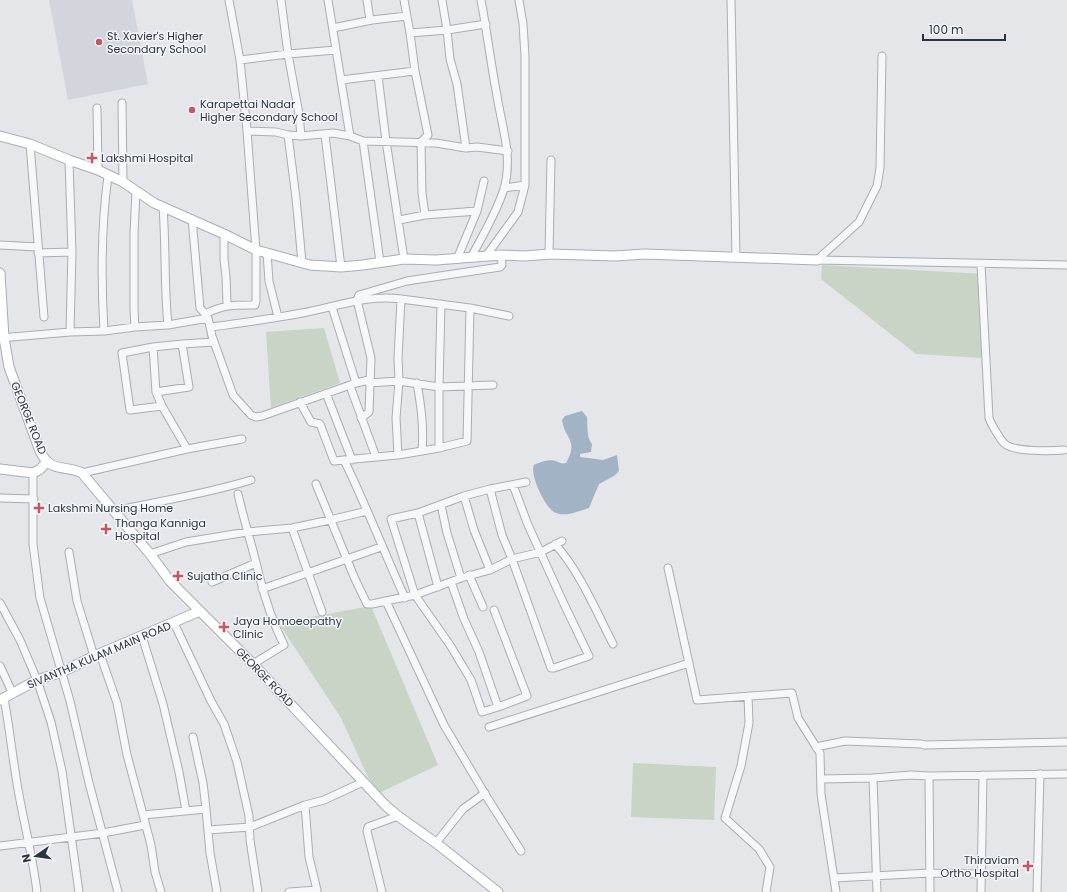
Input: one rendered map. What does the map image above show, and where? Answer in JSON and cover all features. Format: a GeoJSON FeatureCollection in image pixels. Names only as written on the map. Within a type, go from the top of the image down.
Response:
{"type":"FeatureCollection","features":[{"type":"Feature","properties":{"kind":"street"},"geometry":{"type":"LineString","coordinates":[[2,338],[181,324],[206,316],[218,307],[227,305],[254,305],[256,301],[256,250],[247,131],[240,60],[229,0]]}},
{"type":"Feature","properties":{"kind":"street"},"geometry":{"type":"LineString","coordinates":[[281,0],[288,54],[300,114],[301,136]]}},
{"type":"Feature","properties":{"kind":"street"},"geometry":{"type":"LineString","coordinates":[[328,0],[350,136]]}},
{"type":"Feature","properties":{"kind":"street"},"geometry":{"type":"LineString","coordinates":[[367,0],[370,20]]}},
{"type":"Feature","properties":{"kind":"street"},"geometry":{"type":"LineString","coordinates":[[404,0],[415,71],[428,135],[420,142]]}},
{"type":"Feature","properties":{"kind":"street"},"geometry":{"type":"LineString","coordinates":[[442,0],[448,30],[450,59],[457,84],[466,148]]}},
{"type":"Feature","properties":{"kind":"street"},"geometry":{"type":"LineString","coordinates":[[471,258],[488,226],[504,188],[508,151],[496,95],[481,0]]}},
{"type":"Feature","properties":{"kind":"street"},"geometry":{"type":"LineString","coordinates":[[486,256],[518,212],[525,185],[525,56],[523,24],[519,0]]}},
{"type":"Feature","properties":{"kind":"street"},"geometry":{"type":"LineString","coordinates":[[731,0],[736,257]]}},
{"type":"Feature","properties":{"kind":"street"},"geometry":{"type":"LineString","coordinates":[[333,28],[370,20],[407,16]]}},
{"type":"Feature","properties":{"kind":"street"},"geometry":{"type":"LineString","coordinates":[[410,33],[448,30],[486,24]]}},
{"type":"Feature","properties":{"kind":"street"},"geometry":{"type":"LineString","coordinates":[[240,60],[336,50]]}},
{"type":"Feature","properties":{"kind":"street"},"geometry":{"type":"LineString","coordinates":[[817,260],[859,222],[877,186],[880,168],[882,56]]}},
{"type":"Feature","properties":{"kind":"street"},"geometry":{"type":"LineString","coordinates":[[341,80],[415,71]]}},
{"type":"Feature","properties":{"kind":"street"},"geometry":{"type":"LineString","coordinates":[[378,76],[386,141],[404,259]]}},
{"type":"Feature","properties":{"kind":"street"},"geometry":{"type":"LineString","coordinates":[[122,103],[123,182]]}},
{"type":"Feature","properties":{"kind":"street"},"geometry":{"type":"LineString","coordinates":[[97,108],[98,170]]}},
{"type":"Feature","properties":{"kind":"street"},"geometry":{"type":"LineString","coordinates":[[247,131],[276,132],[301,136],[333,134],[350,136],[363,141],[403,143],[420,142],[466,148],[477,147],[508,151]]}},
{"type":"Feature","properties":{"kind":"street"},"geometry":{"type":"LineString","coordinates":[[288,135],[302,262]]}},
{"type":"Feature","properties":{"kind":"street"},"geometry":{"type":"LineString","coordinates":[[325,135],[341,267]]}},
{"type":"Feature","properties":{"kind":"street"},"geometry":{"type":"LineString","coordinates":[[0,136],[30,144],[98,170],[123,182],[154,203],[256,250],[310,265],[341,267],[404,259],[436,260],[501,255],[524,256],[550,254],[615,256],[645,254],[1067,266]]}},
{"type":"Feature","properties":{"kind":"street"},"geometry":{"type":"LineString","coordinates":[[363,141],[380,262]]}},
{"type":"Feature","properties":{"kind":"street"},"geometry":{"type":"LineString","coordinates":[[420,142],[422,193],[425,215]]}},
{"type":"Feature","properties":{"kind":"street"},"geometry":{"type":"LineString","coordinates":[[30,144],[44,317]]}},
{"type":"Feature","properties":{"kind":"street"},"geometry":{"type":"LineString","coordinates":[[69,160],[72,252],[70,332]]}},
{"type":"Feature","properties":{"kind":"street"},"geometry":{"type":"LineString","coordinates":[[550,254],[551,160]]}},
{"type":"Feature","properties":{"kind":"street"},"geometry":{"type":"LineString","coordinates":[[104,331],[104,244],[108,176]]}},
{"type":"Feature","properties":{"kind":"street"},"geometry":{"type":"LineString","coordinates":[[457,259],[477,211],[484,181]]}},
{"type":"Feature","properties":{"kind":"street"},"geometry":{"type":"LineString","coordinates":[[504,188],[525,185]]}},
{"type":"Feature","properties":{"kind":"street"},"geometry":{"type":"LineString","coordinates":[[135,327],[134,234],[136,191]]}},
{"type":"Feature","properties":{"kind":"street"},"geometry":{"type":"LineString","coordinates":[[163,207],[168,325]]}},
{"type":"Feature","properties":{"kind":"street"},"geometry":{"type":"LineString","coordinates":[[399,220],[425,215],[477,211]]}},
{"type":"Feature","properties":{"kind":"street"},"geometry":{"type":"LineString","coordinates":[[192,220],[200,308],[206,316],[233,395],[251,415],[256,417],[262,416],[326,393],[369,382],[399,381],[439,387],[493,385]]}},
{"type":"Feature","properties":{"kind":"street"},"geometry":{"type":"LineString","coordinates":[[224,234],[227,305]]}},
{"type":"Feature","properties":{"kind":"street"},"geometry":{"type":"LineString","coordinates":[[0,245],[38,250],[72,252]]}},
{"type":"Feature","properties":{"kind":"street"},"geometry":{"type":"LineString","coordinates":[[267,253],[269,281],[278,317]]}},
{"type":"Feature","properties":{"kind":"street"},"geometry":{"type":"LineString","coordinates":[[360,418],[369,412],[371,358],[357,300],[359,294],[407,281],[500,267],[502,265],[501,255]]}},
{"type":"Feature","properties":{"kind":"street"},"geometry":{"type":"LineString","coordinates":[[981,264],[989,418],[1004,444],[1010,447],[1045,452],[1064,450]]}},
{"type":"Feature","properties":{"kind":"street","name":"GEORGE ROAD"},"geometry":{"type":"LineString","coordinates":[[0,273],[2,338],[9,366],[40,451],[47,462],[54,466],[76,470],[82,473],[150,554],[170,581],[253,664],[363,782],[398,816],[436,843],[498,892]]}},
{"type":"Feature","properties":{"kind":"street"},"geometry":{"type":"LineString","coordinates":[[256,283],[269,281]]}},
{"type":"Feature","properties":{"kind":"street"},"geometry":{"type":"LineString","coordinates":[[210,327],[278,317],[332,307],[357,300],[387,297],[470,308],[509,316]]}},
{"type":"Feature","properties":{"kind":"street"},"geometry":{"type":"LineString","coordinates":[[398,455],[396,418],[399,381],[398,358],[401,299]]}},
{"type":"Feature","properties":{"kind":"street"},"geometry":{"type":"LineString","coordinates":[[439,448],[441,304]]}},
{"type":"Feature","properties":{"kind":"street"},"geometry":{"type":"LineString","coordinates":[[332,307],[353,385],[360,418],[376,457]]}},
{"type":"Feature","properties":{"kind":"street"},"geometry":{"type":"LineString","coordinates":[[300,402],[311,422],[320,424],[334,461],[398,455],[439,448],[467,441],[467,385],[470,308]]}},
{"type":"Feature","properties":{"kind":"street"},"geometry":{"type":"LineString","coordinates":[[162,406],[130,410],[122,353],[153,347],[214,342]]}},
{"type":"Feature","properties":{"kind":"street"},"geometry":{"type":"LineString","coordinates":[[156,392],[189,387],[182,344]]}},
{"type":"Feature","properties":{"kind":"street"},"geometry":{"type":"LineString","coordinates":[[153,347],[156,392],[162,406],[187,449]]}},
{"type":"Feature","properties":{"kind":"street"},"geometry":{"type":"LineString","coordinates":[[418,383],[424,433],[422,451]]}},
{"type":"Feature","properties":{"kind":"street"},"geometry":{"type":"LineString","coordinates":[[326,393],[352,460]]}},
{"type":"Feature","properties":{"kind":"street"},"geometry":{"type":"LineString","coordinates":[[82,473],[242,438]]}},
{"type":"Feature","properties":{"kind":"street"},"geometry":{"type":"LineString","coordinates":[[344,460],[405,598]]}},
{"type":"Feature","properties":{"kind":"street"},"geometry":{"type":"LineString","coordinates":[[0,469],[33,472],[39,470],[47,462]]}},
{"type":"Feature","properties":{"kind":"street"},"geometry":{"type":"LineString","coordinates":[[33,472],[34,544],[40,598],[62,672],[118,892]]}},
{"type":"Feature","properties":{"kind":"street"},"geometry":{"type":"LineString","coordinates":[[114,511],[221,489],[251,480]]}},
{"type":"Feature","properties":{"kind":"street"},"geometry":{"type":"LineString","coordinates":[[494,610],[527,696],[482,712],[471,680],[450,645],[414,595],[391,519],[418,513],[464,496],[526,482]]}},
{"type":"Feature","properties":{"kind":"street"},"geometry":{"type":"LineString","coordinates":[[316,484],[346,558],[367,604],[405,598],[469,575],[490,570],[512,559],[541,552],[559,543],[613,644]]}},
{"type":"Feature","properties":{"kind":"street"},"geometry":{"type":"LineString","coordinates":[[490,489],[502,535],[551,668],[554,668],[589,656],[528,525],[513,485]]}},
{"type":"Feature","properties":{"kind":"street"},"geometry":{"type":"LineString","coordinates":[[238,494],[246,532],[256,563],[262,589],[276,629],[284,645],[253,664]]}},
{"type":"Feature","properties":{"kind":"street"},"geometry":{"type":"LineString","coordinates":[[464,496],[476,536],[490,570]]}},
{"type":"Feature","properties":{"kind":"street"},"geometry":{"type":"LineString","coordinates":[[0,498],[34,499]]}},
{"type":"Feature","properties":{"kind":"street"},"geometry":{"type":"LineString","coordinates":[[441,505],[447,533],[461,578]]}},
{"type":"Feature","properties":{"kind":"street"},"geometry":{"type":"LineString","coordinates":[[150,554],[186,542],[246,532],[292,528],[367,511]]}},
{"type":"Feature","properties":{"kind":"street"},"geometry":{"type":"LineString","coordinates":[[418,513],[438,587]]}},
{"type":"Feature","properties":{"kind":"street"},"geometry":{"type":"LineString","coordinates":[[292,528],[322,612]]}},
{"type":"Feature","properties":{"kind":"street"},"geometry":{"type":"LineString","coordinates":[[262,589],[283,583],[308,572],[381,546]]}},
{"type":"Feature","properties":{"kind":"street"},"geometry":{"type":"LineString","coordinates":[[69,552],[77,601],[117,703],[127,755],[161,892]]}},
{"type":"Feature","properties":{"kind":"street"},"geometry":{"type":"LineString","coordinates":[[212,582],[256,563]]}},
{"type":"Feature","properties":{"kind":"street"},"geometry":{"type":"LineString","coordinates":[[668,568],[697,700],[792,693],[798,718],[820,753],[821,794],[836,892]]}},
{"type":"Feature","properties":{"kind":"street"},"geometry":{"type":"LineString","coordinates":[[469,575],[483,607]]}},
{"type":"Feature","properties":{"kind":"street"},"geometry":{"type":"LineString","coordinates":[[451,582],[464,619],[479,652],[498,707]]}},
{"type":"Feature","properties":{"kind":"street"},"geometry":{"type":"LineString","coordinates":[[386,601],[444,725],[521,851]]}},
{"type":"Feature","properties":{"kind":"street"},"geometry":{"type":"LineString","coordinates":[[0,603],[20,640],[47,708],[57,745],[72,836],[79,892]]}},
{"type":"Feature","properties":{"kind":"street","name":"SIVANTHA KULAM MAIN ROAD"},"geometry":{"type":"LineString","coordinates":[[2,699],[12,692],[37,680],[62,672],[97,655],[200,611]]}},
{"type":"Feature","properties":{"kind":"street"},"geometry":{"type":"LineString","coordinates":[[0,620],[8,617]]}},
{"type":"Feature","properties":{"kind":"street"},"geometry":{"type":"LineString","coordinates":[[174,623],[211,701],[224,724],[237,762],[246,801],[258,892]]}},
{"type":"Feature","properties":{"kind":"street"},"geometry":{"type":"LineString","coordinates":[[142,636],[163,704],[179,772],[186,811]]}},
{"type":"Feature","properties":{"kind":"street"},"geometry":{"type":"LineString","coordinates":[[490,727],[689,663]]}},
{"type":"Feature","properties":{"kind":"street"},"geometry":{"type":"LineString","coordinates":[[0,666],[12,692]]}},
{"type":"Feature","properties":{"kind":"street"},"geometry":{"type":"LineString","coordinates":[[748,696],[748,731],[741,766],[725,818],[759,849],[770,868],[766,892]]}},
{"type":"Feature","properties":{"kind":"street"},"geometry":{"type":"LineString","coordinates":[[2,699],[9,722],[14,765],[37,892]]}},
{"type":"Feature","properties":{"kind":"street"},"geometry":{"type":"LineString","coordinates":[[193,738],[204,783],[210,853],[217,892]]}},
{"type":"Feature","properties":{"kind":"street"},"geometry":{"type":"LineString","coordinates":[[816,747],[845,741],[925,745],[1067,742]]}},
{"type":"Feature","properties":{"kind":"street"},"geometry":{"type":"LineString","coordinates":[[1037,892],[1040,774]]}},
{"type":"Feature","properties":{"kind":"street"},"geometry":{"type":"LineString","coordinates":[[821,779],[873,778],[911,775],[1067,774]]}},
{"type":"Feature","properties":{"kind":"street"},"geometry":{"type":"LineString","coordinates":[[981,892],[983,775]]}},
{"type":"Feature","properties":{"kind":"street"},"geometry":{"type":"LineString","coordinates":[[929,776],[930,892]]}},
{"type":"Feature","properties":{"kind":"street"},"geometry":{"type":"LineString","coordinates":[[873,778],[878,876],[877,892]]}},
{"type":"Feature","properties":{"kind":"street"},"geometry":{"type":"LineString","coordinates":[[208,830],[250,827],[305,805],[324,800],[363,782]]}},
{"type":"Feature","properties":{"kind":"street"},"geometry":{"type":"LineString","coordinates":[[436,843],[463,809],[485,794]]}},
{"type":"Feature","properties":{"kind":"street"},"geometry":{"type":"LineString","coordinates":[[289,892],[317,891],[308,852],[305,805]]}},
{"type":"Feature","properties":{"kind":"street"},"geometry":{"type":"LineString","coordinates":[[143,815],[206,809]]}},
{"type":"Feature","properties":{"kind":"street"},"geometry":{"type":"LineString","coordinates":[[382,892],[367,831],[368,827],[398,816]]}},
{"type":"Feature","properties":{"kind":"street"},"geometry":{"type":"LineString","coordinates":[[0,846],[103,833],[145,825]]}},
{"type":"Feature","properties":{"kind":"street"},"geometry":{"type":"LineString","coordinates":[[834,878],[930,873],[981,874]]}},
{"type":"Feature","properties":{"kind":"shaded area","name":"St. Xavier's Higher Secondary School"},"geometry":{"type":"Polygon","coordinates":[[[49,0],[132,0],[148,84],[68,100],[49,0]]]}},
{"type":"Feature","properties":{"kind":"shaded area"},"geometry":{"type":"Polygon","coordinates":[[[822,265],[986,274],[982,358],[916,354],[821,279],[822,265]]]}},
{"type":"Feature","properties":{"kind":"shaded area"},"geometry":{"type":"Polygon","coordinates":[[[324,328],[340,383],[271,408],[266,332],[324,328]]]}},
{"type":"Feature","properties":{"kind":"shaded area"},"geometry":{"type":"Polygon","coordinates":[[[371,606],[438,765],[379,793],[368,777],[341,718],[280,625],[289,621],[371,606]]]}},
{"type":"Feature","properties":{"kind":"shaded area"},"geometry":{"type":"Polygon","coordinates":[[[633,763],[716,767],[714,820],[631,817],[633,763]]]}},
{"type":"Feature","properties":{"kind":"water"},"geometry":{"type":"Polygon","coordinates":[[[582,411],[587,417],[588,435],[592,444],[591,452],[580,454],[580,457],[603,460],[617,455],[619,471],[614,476],[599,484],[589,508],[572,513],[560,514],[552,510],[543,499],[534,476],[534,465],[550,460],[566,463],[570,455],[571,445],[562,420],[565,416],[582,411]]]}},
{"type":"Feature","properties":{"kind":"place","name":"St. Xavier's Higher Secondary School"},"geometry":{"type":"Point","coordinates":[99,42]}},
{"type":"Feature","properties":{"kind":"place","name":"Karapettai Nadar Higher Secondary School"},"geometry":{"type":"Point","coordinates":[192,110]}},
{"type":"Feature","properties":{"kind":"place","name":"Lakshmi Hospital"},"geometry":{"type":"Point","coordinates":[92,158]}},
{"type":"Feature","properties":{"kind":"place","name":"Lakshmi Nursing Home"},"geometry":{"type":"Point","coordinates":[39,508]}},
{"type":"Feature","properties":{"kind":"place","name":"Thanga Kanniga Hospital"},"geometry":{"type":"Point","coordinates":[106,529]}},
{"type":"Feature","properties":{"kind":"place","name":"Sujatha Clinic"},"geometry":{"type":"Point","coordinates":[178,576]}},
{"type":"Feature","properties":{"kind":"place","name":"Jaya Homoeopathy Clinic"},"geometry":{"type":"Point","coordinates":[224,627]}},
{"type":"Feature","properties":{"kind":"place","name":"Thiraviam Ortho Hospital"},"geometry":{"type":"Point","coordinates":[1028,866]}}]}
